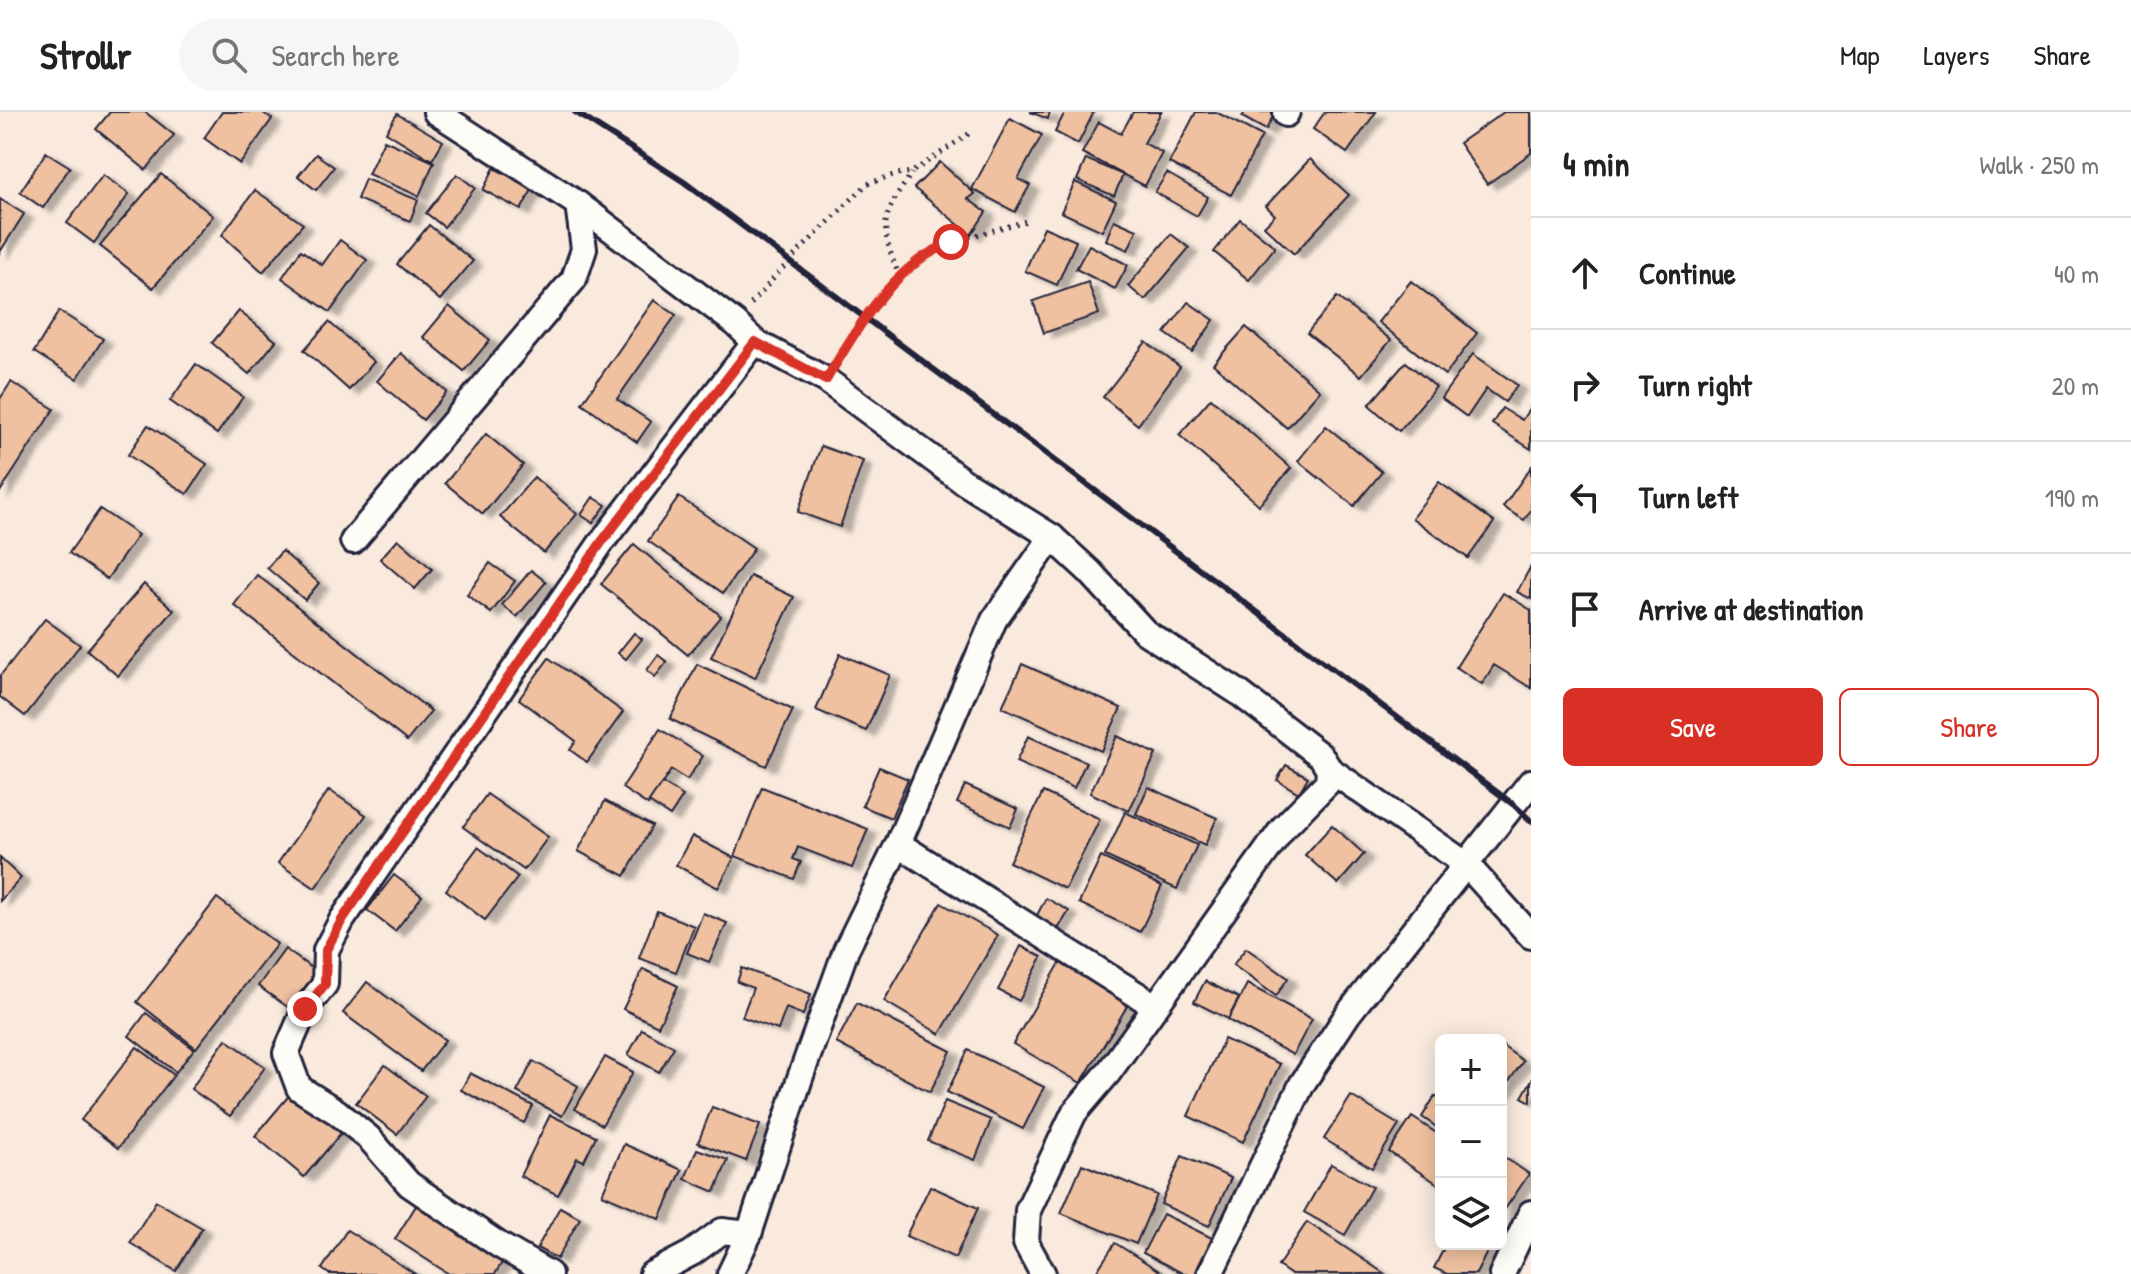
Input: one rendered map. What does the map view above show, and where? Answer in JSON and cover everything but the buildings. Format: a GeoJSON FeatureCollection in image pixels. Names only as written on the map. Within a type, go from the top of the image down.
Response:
{"type":"FeatureCollection","features":[{"type":"Feature","properties":{"kind":"street"},"geometry":{"type":"LineString","coordinates":[[436,112],[578,204],[735,323],[755,342],[826,380],[964,482],[1052,537],[1090,572],[1145,632],[1238,692],[1321,756],[1329,769],[1467,865],[1531,936]]}},
{"type":"Feature","properties":{"kind":"street"},"geometry":{"type":"LineString","coordinates":[[353,541],[574,279],[584,249],[578,204]]}},
{"type":"Feature","properties":{"kind":"street"},"geometry":{"type":"LineString","coordinates":[[549,1274],[499,1245],[409,1184],[369,1138],[337,1112],[299,1088],[286,1053],[305,1009],[325,984],[326,950],[342,920],[601,543],[755,342]]}},
{"type":"Feature","properties":{"kind":"street"},"geometry":{"type":"LineString","coordinates":[[730,1274],[749,1234],[846,950],[898,844],[994,620],[1052,537]]}},
{"type":"Feature","properties":{"kind":"street"},"geometry":{"type":"LineString","coordinates":[[1043,1274],[1026,1243],[1028,1210],[1074,1113],[1108,1073],[1283,828],[1328,782],[1329,769]]}},
{"type":"Feature","properties":{"kind":"street"},"geometry":{"type":"LineString","coordinates":[[1210,1274],[1302,1084],[1348,1014],[1531,782]]}},
{"type":"Feature","properties":{"kind":"street"},"geometry":{"type":"LineString","coordinates":[[898,844],[1155,1006]]}},
{"type":"Feature","properties":{"kind":"street"},"geometry":{"type":"LineString","coordinates":[[1502,1274],[1531,1213]]}},
{"type":"Feature","properties":{"kind":"street"},"geometry":{"type":"LineString","coordinates":[[652,1274],[692,1253],[722,1231],[749,1234]]}},
{"type":"Feature","properties":{"kind":"path"},"geometry":{"type":"LineString","coordinates":[[899,277],[886,235],[891,206],[912,172],[970,133]]}},
{"type":"Feature","properties":{"kind":"path"},"geometry":{"type":"LineString","coordinates":[[735,323],[789,261],[867,184],[912,172]]}},
{"type":"Feature","properties":{"kind":"path"},"geometry":{"type":"LineString","coordinates":[[826,380],[864,317],[899,277],[920,259],[951,242],[1026,221]]}},
{"type":"Feature","properties":{"kind":"railway"},"geometry":{"type":"LineString","coordinates":[[575,112],[684,182],[1514,805],[1531,821]]}},
{"type":"Feature","properties":{"kind":"route"},"geometry":{"type":"LineString","coordinates":[[305,1009],[325,984],[326,950],[342,920],[601,543],[755,342],[826,380],[864,317],[899,277],[920,259],[951,242]]}}]}
